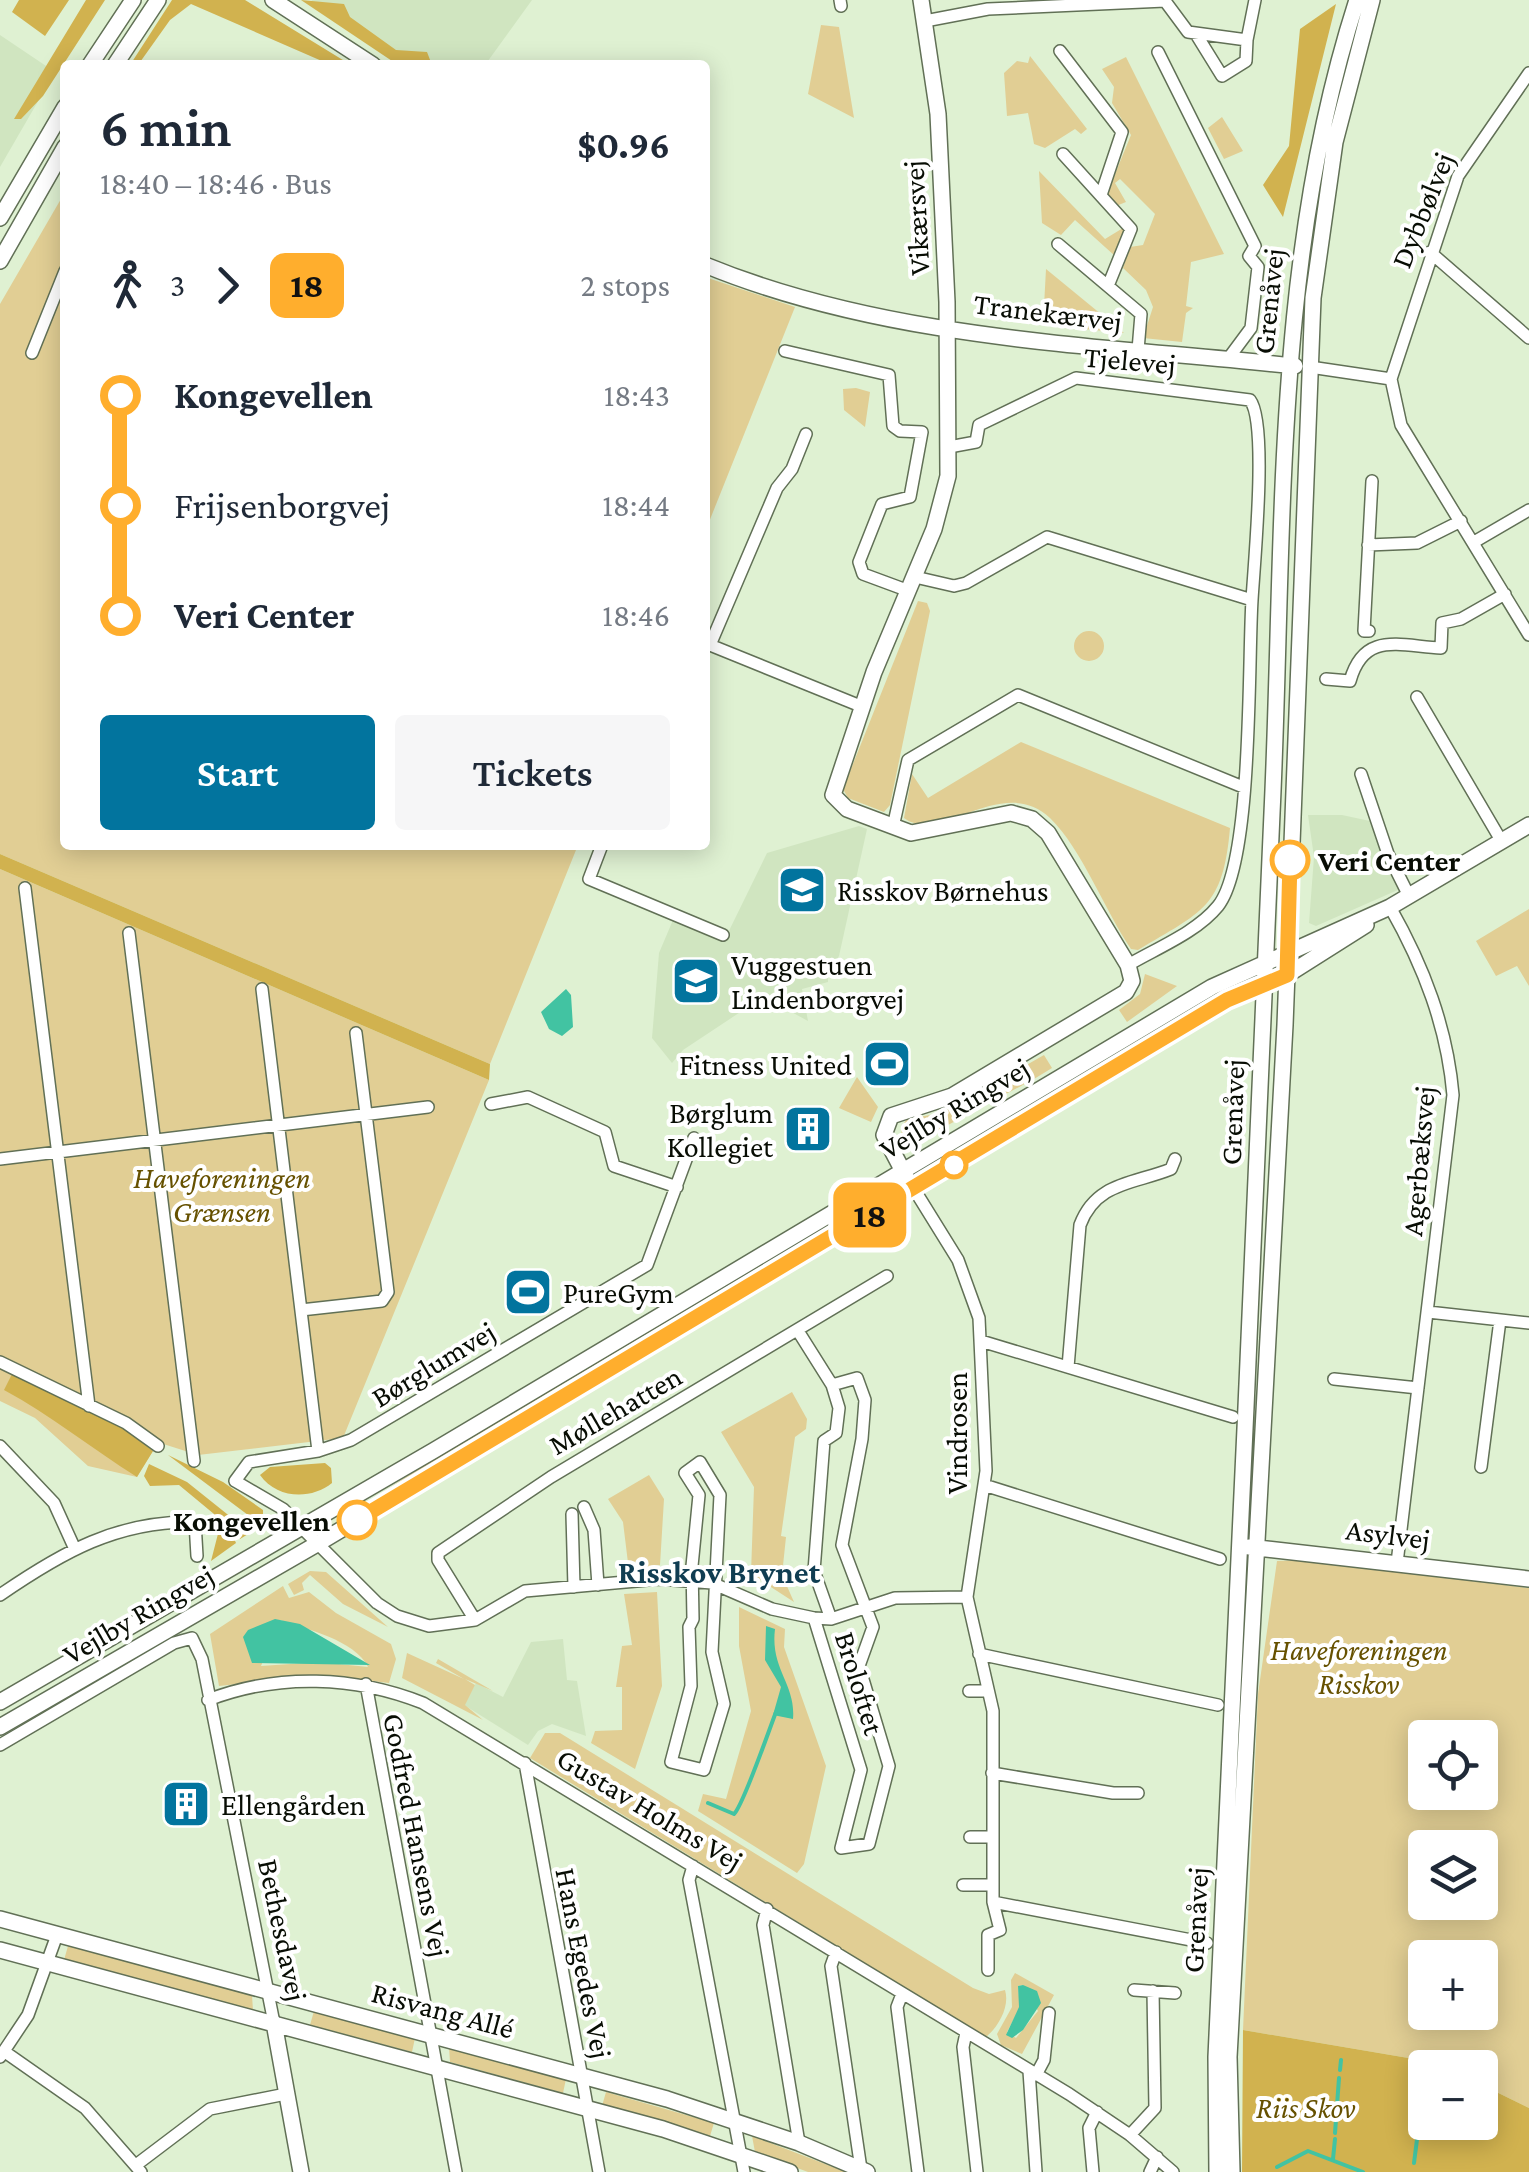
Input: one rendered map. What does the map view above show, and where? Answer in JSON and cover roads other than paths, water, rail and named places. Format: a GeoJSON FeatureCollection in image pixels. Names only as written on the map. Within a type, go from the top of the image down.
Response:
{"type":"FeatureCollection","features":[{"type":"Feature","properties":{"kind":"street"},"geometry":{"type":"LineString","coordinates":[[93,60],[133,0]]}},
{"type":"Feature","properties":{"kind":"street"},"geometry":{"type":"LineString","coordinates":[[118,60],[158,0]]}},
{"type":"Feature","properties":{"kind":"street"},"geometry":{"type":"LineString","coordinates":[[273,0],[365,60]]}},
{"type":"Feature","properties":{"kind":"street","name":"Vikærsvej"},"geometry":{"type":"LineString","coordinates":[[893,827],[847,809],[835,800],[832,790],[943,501],[949,441],[938,114],[921,0]]}},
{"type":"Feature","properties":{"kind":"street"},"geometry":{"type":"LineString","coordinates":[[1196,34],[1222,76],[1246,62],[1255,0]]}},
{"type":"Feature","properties":{"kind":"street","name":"Grenåvej"},"geometry":{"type":"LineString","coordinates":[[1232,2172],[1230,2057],[1288,365],[1306,211],[1357,0]]}},
{"type":"Feature","properties":{"kind":"street","name":"Grenåvej"},"geometry":{"type":"LineString","coordinates":[[1217,2172],[1216,2057],[1287,975],[1310,367],[1318,252],[1335,142],[1372,0]]}},
{"type":"Feature","properties":{"kind":"street"},"geometry":{"type":"LineString","coordinates":[[925,21],[988,8],[1165,1],[1183,29],[1247,40]]}},
{"type":"Feature","properties":{"kind":"street"},"geometry":{"type":"LineString","coordinates":[[1060,51],[1122,132],[1100,196]]}},
{"type":"Feature","properties":{"kind":"street"},"geometry":{"type":"LineString","coordinates":[[1158,52],[1254,246],[1249,256],[1258,267],[1251,328],[1228,358]]}},
{"type":"Feature","properties":{"kind":"street","name":"Dybbølvej"},"geometry":{"type":"LineString","coordinates":[[1390,379],[1458,176],[1529,73]]}},
{"type":"Feature","properties":{"kind":"street"},"geometry":{"type":"LineString","coordinates":[[0,218],[60,116]]}},
{"type":"Feature","properties":{"kind":"street"},"geometry":{"type":"LineString","coordinates":[[1063,154],[1131,229],[1108,286]]}},
{"type":"Feature","properties":{"kind":"street"},"geometry":{"type":"LineString","coordinates":[[0,261],[60,157]]}},
{"type":"Feature","properties":{"kind":"street"},"geometry":{"type":"LineString","coordinates":[[1058,244],[1141,314],[1138,350]]}},
{"type":"Feature","properties":{"kind":"street"},"geometry":{"type":"LineString","coordinates":[[1430,252],[1529,338]]}},
{"type":"Feature","properties":{"kind":"street","name":"Tranekærvej"},"geometry":{"type":"LineString","coordinates":[[710,267],[804,296],[947,327],[1390,379]]}},
{"type":"Feature","properties":{"kind":"street"},"geometry":{"type":"LineString","coordinates":[[32,352],[60,283]]}},
{"type":"Feature","properties":{"kind":"street"},"geometry":{"type":"LineString","coordinates":[[785,351],[889,375],[893,426],[900,431],[922,432],[949,441]]}},
{"type":"Feature","properties":{"kind":"street","name":"Tjelevej"},"geometry":{"type":"LineString","coordinates":[[949,441],[966,448],[976,442],[979,424],[1076,378],[1250,400],[1258,416],[1252,600],[1234,866],[1219,905],[1204,919],[1128,966]]}},
{"type":"Feature","properties":{"kind":"street"},"geometry":{"type":"LineString","coordinates":[[1390,379],[1400,424],[1529,635]]}},
{"type":"Feature","properties":{"kind":"street"},"geometry":{"type":"LineString","coordinates":[[922,432],[912,492],[902,502],[882,504],[859,562],[864,574],[912,584],[954,586],[1046,537],[1252,600]]}},
{"type":"Feature","properties":{"kind":"street"},"geometry":{"type":"LineString","coordinates":[[710,639],[776,488],[792,469],[806,434]]}},
{"type":"Feature","properties":{"kind":"street"},"geometry":{"type":"LineString","coordinates":[[1369,631],[1364,630],[1372,481]]}},
{"type":"Feature","properties":{"kind":"street"},"geometry":{"type":"LineString","coordinates":[[1474,542],[1529,510]]}},
{"type":"Feature","properties":{"kind":"street"},"geometry":{"type":"LineString","coordinates":[[1368,545],[1417,543],[1461,522]]}},
{"type":"Feature","properties":{"kind":"street"},"geometry":{"type":"LineString","coordinates":[[1326,679],[1350,681],[1358,658],[1374,646],[1442,648],[1442,623],[1462,619],[1505,594]]}},
{"type":"Feature","properties":{"kind":"street"},"geometry":{"type":"LineString","coordinates":[[710,645],[863,707]]}},
{"type":"Feature","properties":{"kind":"street"},"geometry":{"type":"LineString","coordinates":[[914,1189],[884,1135],[892,1116],[952,1096],[1126,992],[1132,981],[1128,966],[1048,833],[1032,819],[1000,814],[925,834],[893,827],[908,760],[1018,696],[1242,787]]}},
{"type":"Feature","properties":{"kind":"street"},"geometry":{"type":"LineString","coordinates":[[1417,697],[1502,842]]}},
{"type":"Feature","properties":{"kind":"street"},"geometry":{"type":"LineString","coordinates":[[1361,774],[1388,854],[1410,896]]}},
{"type":"Feature","properties":{"kind":"street"},"geometry":{"type":"LineString","coordinates":[[1390,907],[1529,825]]}},
{"type":"Feature","properties":{"kind":"street"},"geometry":{"type":"LineString","coordinates":[[600,850],[588,878],[723,935]]}},
{"type":"Feature","properties":{"kind":"street"},"geometry":{"type":"LineString","coordinates":[[25,888],[89,1406]]}},
{"type":"Feature","properties":{"kind":"street","name":"Vejlby Ringvej"},"geometry":{"type":"LineString","coordinates":[[0,1702],[301,1528],[1212,987],[1390,907]]}},
{"type":"Feature","properties":{"kind":"street","name":"Vejlby Ringvej"},"geometry":{"type":"LineString","coordinates":[[0,1726],[316,1544],[1227,1000],[1287,975],[1390,907]]}},
{"type":"Feature","properties":{"kind":"street","name":"Agerbæksvej"},"geometry":{"type":"LineString","coordinates":[[1390,907],[1423,971],[1442,1027],[1452,1078],[1450,1131],[1397,1563]]}},
{"type":"Feature","properties":{"kind":"street"},"geometry":{"type":"LineString","coordinates":[[129,933],[194,1461]]}},
{"type":"Feature","properties":{"kind":"street"},"geometry":{"type":"LineString","coordinates":[[262,989],[318,1451]]}},
{"type":"Feature","properties":{"kind":"street"},"geometry":{"type":"LineString","coordinates":[[300,1310],[387,1297],[356,1034]]}},
{"type":"Feature","properties":{"kind":"street"},"geometry":{"type":"LineString","coordinates":[[491,1104],[528,1096],[606,1132],[614,1166],[678,1187]]}},
{"type":"Feature","properties":{"kind":"street"},"geometry":{"type":"LineString","coordinates":[[7,1158],[428,1107]]}},
{"type":"Feature","properties":{"kind":"street","name":"Børglumvej"},"geometry":{"type":"LineString","coordinates":[[301,1528],[282,1510],[236,1481],[244,1467],[256,1460],[318,1451],[372,1429],[647,1265],[694,1138]]}},
{"type":"Feature","properties":{"kind":"street"},"geometry":{"type":"LineString","coordinates":[[1068,1367],[1080,1225],[1085,1211],[1096,1196],[1112,1188],[1171,1169],[1174,1158]]}},
{"type":"Feature","properties":{"kind":"street","name":"Vindrosen"},"geometry":{"type":"LineString","coordinates":[[914,1189],[968,1281],[981,1340],[984,1486],[968,1597],[988,1691],[992,1739],[993,1902],[1000,1930],[988,1934],[988,1970]]}},
{"type":"Feature","properties":{"kind":"street","name":"Møllehatten"},"geometry":{"type":"LineString","coordinates":[[474,1620],[438,1553],[551,1477],[887,1276]]}},
{"type":"Feature","properties":{"kind":"street"},"geometry":{"type":"LineString","coordinates":[[1428,1312],[1529,1323]]}},
{"type":"Feature","properties":{"kind":"street"},"geometry":{"type":"LineString","coordinates":[[1481,1466],[1500,1320]]}},
{"type":"Feature","properties":{"kind":"street","name":"Broloftet"},"geometry":{"type":"LineString","coordinates":[[798,1331],[832,1385],[839,1408],[836,1433],[824,1441],[814,1530],[814,1571],[831,1618]]}},
{"type":"Feature","properties":{"kind":"street"},"geometry":{"type":"LineString","coordinates":[[981,1340],[1233,1417]]}},
{"type":"Feature","properties":{"kind":"street"},"geometry":{"type":"LineString","coordinates":[[0,1362],[158,1446]]}},
{"type":"Feature","properties":{"kind":"street","name":"Broloftet"},"geometry":{"type":"LineString","coordinates":[[814,1618],[861,1770],[841,1848],[869,1844],[888,1766],[859,1666],[873,1627],[842,1544],[862,1439],[865,1400],[857,1378],[832,1385]]}},
{"type":"Feature","properties":{"kind":"street"},"geometry":{"type":"LineString","coordinates":[[1334,1379],[1418,1388]]}},
{"type":"Feature","properties":{"kind":"street"},"geometry":{"type":"LineString","coordinates":[[836,1433],[862,1439]]}},
{"type":"Feature","properties":{"kind":"street"},"geometry":{"type":"LineString","coordinates":[[0,1446],[54,1503],[74,1547]]}},
{"type":"Feature","properties":{"kind":"street"},"geometry":{"type":"LineString","coordinates":[[700,1462],[720,1495],[712,1583],[712,1652],[724,1713],[704,1770],[671,1762],[690,1686],[693,1581],[699,1496],[684,1472],[700,1462]]}},
{"type":"Feature","properties":{"kind":"street"},"geometry":{"type":"LineString","coordinates":[[984,1486],[1220,1560]]}},
{"type":"Feature","properties":{"kind":"street"},"geometry":{"type":"LineString","coordinates":[[584,1506],[594,1530],[598,1585]]}},
{"type":"Feature","properties":{"kind":"street"},"geometry":{"type":"LineString","coordinates":[[572,1514],[574,1587]]}},
{"type":"Feature","properties":{"kind":"street"},"geometry":{"type":"LineString","coordinates":[[0,1595],[74,1547],[123,1530],[194,1522],[197,1556]]}},
{"type":"Feature","properties":{"kind":"street"},"geometry":{"type":"LineString","coordinates":[[301,1528],[397,1616],[429,1626],[474,1620],[525,1591],[598,1585],[712,1583],[772,1610],[814,1618],[831,1618],[896,1598],[968,1597]]}},
{"type":"Feature","properties":{"kind":"street","name":"Asylvej"},"geometry":{"type":"LineString","coordinates":[[1248,1546],[1529,1579]]}},
{"type":"Feature","properties":{"kind":"street","name":"Vejlby Ringvej"},"geometry":{"type":"LineString","coordinates":[[0,1745],[184,1638],[198,1645],[208,1700]]}},
{"type":"Feature","properties":{"kind":"street"},"geometry":{"type":"LineString","coordinates":[[979,1654],[1218,1705]]}},
{"type":"Feature","properties":{"kind":"street","name":"Gustav Holms Vej"},"geometry":{"type":"LineString","coordinates":[[208,1700],[312,1680],[366,1684],[442,1712],[1098,2112],[1174,2172]]}},
{"type":"Feature","properties":{"kind":"street","name":"Godfred Hansens Vej"},"geometry":{"type":"LineString","coordinates":[[366,1684],[456,2172]]}},
{"type":"Feature","properties":{"kind":"street"},"geometry":{"type":"LineString","coordinates":[[970,1691],[988,1691]]}},
{"type":"Feature","properties":{"kind":"street","name":"Bethesdavej"},"geometry":{"type":"LineString","coordinates":[[208,1700],[301,2172]]}},
{"type":"Feature","properties":{"kind":"street"},"geometry":{"type":"LineString","coordinates":[[978,1739],[992,1739]]}},
{"type":"Feature","properties":{"kind":"street","name":"Hans Egedes Vej"},"geometry":{"type":"LineString","coordinates":[[525,1763],[600,2172]]}},
{"type":"Feature","properties":{"kind":"street"},"geometry":{"type":"LineString","coordinates":[[992,1773],[1113,1794],[1138,1793]]}},
{"type":"Feature","properties":{"kind":"street"},"geometry":{"type":"LineString","coordinates":[[977,1788],[992,1789]]}},
{"type":"Feature","properties":{"kind":"street"},"geometry":{"type":"LineString","coordinates":[[970,1837],[992,1837]]}},
{"type":"Feature","properties":{"kind":"street"},"geometry":{"type":"LineString","coordinates":[[693,1866],[688,1880],[744,2172]]}},
{"type":"Feature","properties":{"kind":"street"},"geometry":{"type":"LineString","coordinates":[[963,1884],[993,1885]]}},
{"type":"Feature","properties":{"kind":"street"},"geometry":{"type":"LineString","coordinates":[[993,1902],[1207,1943]]}},
{"type":"Feature","properties":{"kind":"street"},"geometry":{"type":"LineString","coordinates":[[767,1909],[763,1924],[799,2143]]}},
{"type":"Feature","properties":{"kind":"street","name":"Risvang Allé"},"geometry":{"type":"LineString","coordinates":[[0,1919],[733,2119],[864,2171]]}},
{"type":"Feature","properties":{"kind":"street"},"geometry":{"type":"LineString","coordinates":[[57,1935],[28,2015],[2,2055],[84,2108],[138,2169],[210,2109],[286,2094]]}},
{"type":"Feature","properties":{"kind":"street","name":"Risvang Allé"},"geometry":{"type":"LineString","coordinates":[[0,1950],[587,2108],[740,2153],[790,2172]]}},
{"type":"Feature","properties":{"kind":"street"},"geometry":{"type":"LineString","coordinates":[[836,1952],[830,1966],[864,2171]]}},
{"type":"Feature","properties":{"kind":"street"},"geometry":{"type":"LineString","coordinates":[[1134,1990],[1176,1993]]}},
{"type":"Feature","properties":{"kind":"street"},"geometry":{"type":"LineString","coordinates":[[1130,2134],[1156,2108],[1153,1992]]}},
{"type":"Feature","properties":{"kind":"street"},"geometry":{"type":"LineString","coordinates":[[902,1994],[897,2007],[918,2172]]}},
{"type":"Feature","properties":{"kind":"street"},"geometry":{"type":"LineString","coordinates":[[1036,2172],[1032,2073],[1044,2060],[1049,2013]]}},
{"type":"Feature","properties":{"kind":"street"},"geometry":{"type":"LineString","coordinates":[[966,2033],[963,2047],[977,2172]]}},
{"type":"Feature","properties":{"kind":"street"},"geometry":{"type":"LineString","coordinates":[[1093,2172],[1090,2128],[1098,2112]]}},
{"type":"Feature","properties":{"kind":"street"},"geometry":{"type":"LineString","coordinates":[[1150,2172],[1157,2156]]}},
{"type":"Feature","properties":{"kind":"water"},"geometry":{"type":"Polygon","coordinates":[[[566,989],[571,995],[573,1027],[562,1036],[549,1029],[541,1012],[566,989]]]}},
{"type":"Feature","properties":{"kind":"water"},"geometry":{"type":"Polygon","coordinates":[[[275,1619],[300,1624],[370,1665],[252,1663],[243,1637],[248,1630],[275,1619]]]}},
{"type":"Feature","properties":{"kind":"water"},"geometry":{"type":"Polygon","coordinates":[[[766,1626],[775,1629],[776,1655],[791,1696],[793,1719],[773,1715],[781,1687],[765,1660],[766,1626]]]}},
{"type":"Feature","properties":{"kind":"water"},"geometry":{"type":"Polygon","coordinates":[[[1018,1986],[1037,1991],[1041,2003],[1023,2030],[1012,2038],[1006,2035],[1019,2007],[1018,1986]]]}},
{"type":"Feature","properties":{"kind":"waterway"},"geometry":{"type":"LineString","coordinates":[[708,1803],[734,1814],[776,1712]]}},
{"type":"Feature","properties":{"kind":"waterway"},"geometry":{"type":"LineString","coordinates":[[1340,2070],[1341,2060]]}},
{"type":"Feature","properties":{"kind":"waterway"},"geometry":{"type":"LineString","coordinates":[[1335,2133],[1339,2078]]}},
{"type":"Feature","properties":{"kind":"waterway"},"geometry":{"type":"LineString","coordinates":[[1333,2159],[1335,2139]]}},
{"type":"Feature","properties":{"kind":"waterway"},"geometry":{"type":"LineString","coordinates":[[1414,2163],[1417,2140]]}},
{"type":"Feature","properties":{"kind":"waterway"},"geometry":{"type":"LineString","coordinates":[[1277,2167],[1308,2151],[1363,2172]]}},
{"type":"Feature","properties":{"kind":"place","name":"Veri Center"},"geometry":{"type":"Point","coordinates":[1290,860]}},
{"type":"Feature","properties":{"kind":"place","name":"Risskov Børnehus"},"geometry":{"type":"Point","coordinates":[802,890]}},
{"type":"Feature","properties":{"kind":"place","name":"Vuggestuen Lindenborgvej"},"geometry":{"type":"Point","coordinates":[696,981]}},
{"type":"Feature","properties":{"kind":"place","name":"Fitness United"},"geometry":{"type":"Point","coordinates":[887,1064]}},
{"type":"Feature","properties":{"kind":"place","name":"Børglum Kollegiet"},"geometry":{"type":"Point","coordinates":[808,1129]}},
{"type":"Feature","properties":{"kind":"place","name":"PureGym"},"geometry":{"type":"Point","coordinates":[528,1292]}},
{"type":"Feature","properties":{"kind":"place","name":"Kongevellen"},"geometry":{"type":"Point","coordinates":[357,1520]}},
{"type":"Feature","properties":{"kind":"place","name":"Ellengården"},"geometry":{"type":"Point","coordinates":[186,1804]}},
{"type":"Feature","properties":{"kind":"district","name":"Risskov Brynet"},"geometry":{"type":"Point","coordinates":[719,1572]}},
{"type":"Feature","properties":{"kind":"park label","name":"Haveforeningen Grænsen"},"geometry":{"type":"Point","coordinates":[222,1194]}},
{"type":"Feature","properties":{"kind":"park label","name":"Haveforeningen Risskov"},"geometry":{"type":"Point","coordinates":[1359,1666]}},
{"type":"Feature","properties":{"kind":"park label","name":"Riis Skov"},"geometry":{"type":"Point","coordinates":[1306,2107]}}]}
